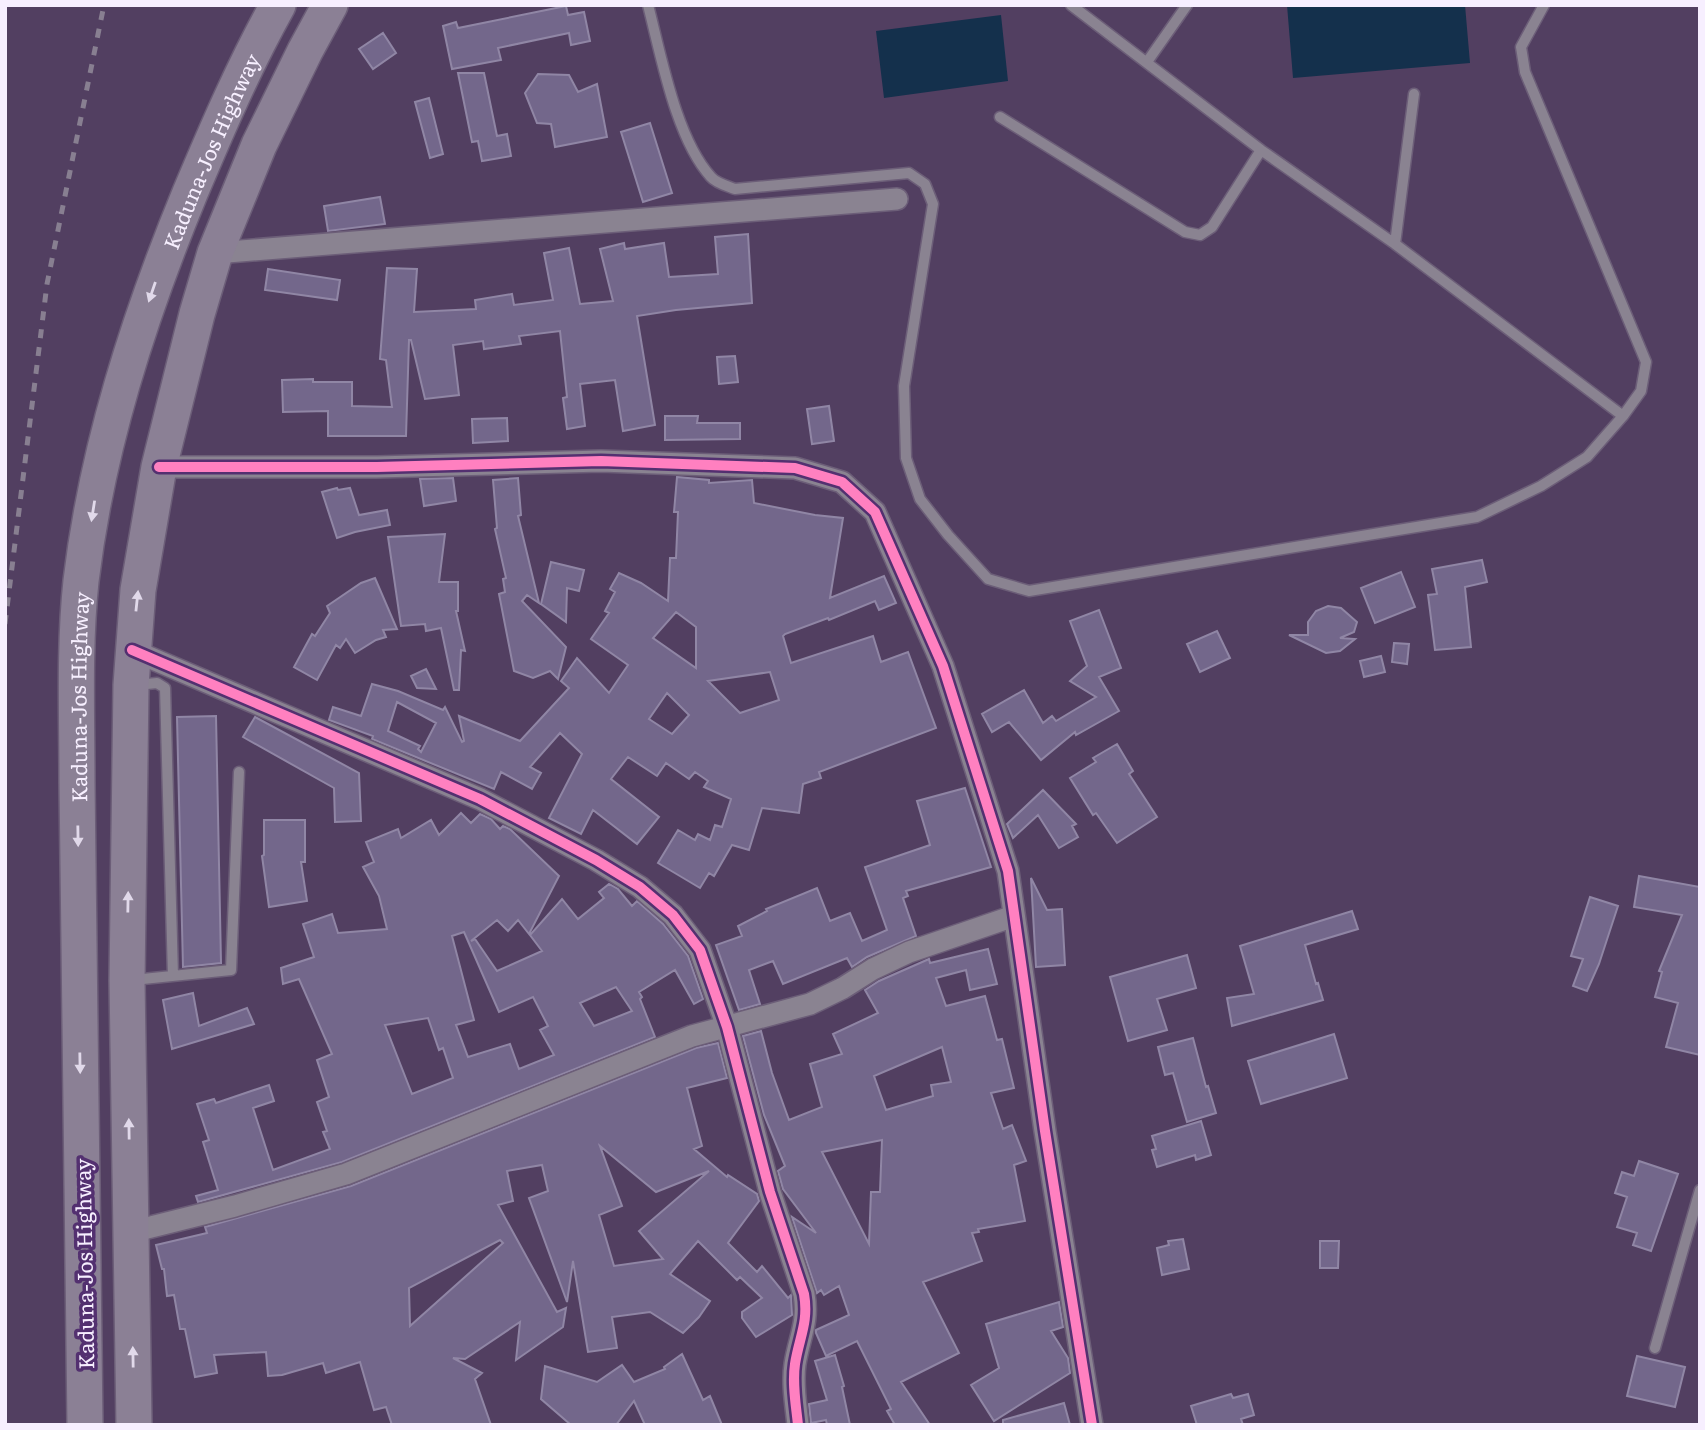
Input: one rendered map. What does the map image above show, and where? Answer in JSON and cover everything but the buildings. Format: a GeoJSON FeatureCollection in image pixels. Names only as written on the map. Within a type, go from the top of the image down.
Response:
{"type":"FeatureCollection","features":[{"type":"Feature","properties":{"kind":"highway","name":"Kaduna-Jos Highway"},"geometry":{"type":"LineString","coordinates":[[85,1425],[77,783],[81,582],[97,486],[130,355],[165,254],[219,123],[278,5]]}},
{"type":"Feature","properties":{"kind":"highway","name":"Kaduna-Jos Highway"},"geometry":{"type":"LineString","coordinates":[[134,1425],[127,981],[131,685],[138,590],[159,467],[215,253],[259,145],[330,5]]}},
{"type":"Feature","properties":{"kind":"street"},"geometry":{"type":"LineString","coordinates":[[215,253],[897,199]]}},
{"type":"Feature","properties":{"kind":"street"},"geometry":{"type":"LineString","coordinates":[[159,467],[377,467],[601,461],[795,468],[842,482],[875,512],[943,666],[1008,871],[1045,1131],[1092,1425]]}},
{"type":"Feature","properties":{"kind":"street"},"geometry":{"type":"LineString","coordinates":[[132,650],[480,799],[596,860],[640,887],[673,915],[701,950],[727,1027],[770,1192],[804,1294],[807,1312],[794,1366],[798,1425]]}},
{"type":"Feature","properties":{"kind":"street"},"geometry":{"type":"LineString","coordinates":[[131,1231],[235,1206],[346,1174],[692,1037],[810,1004],[843,988],[873,968],[909,952],[1014,916]]}},
{"type":"Feature","properties":{"kind":"lane"},"geometry":{"type":"LineString","coordinates":[[648,5],[678,116],[694,154],[713,180],[735,189],[909,173],[925,184],[933,204],[904,386],[906,458],[920,499],[988,579],[1029,591],[1477,517],[1541,486],[1587,457],[1641,391],[1646,362],[1525,72],[1521,47],[1544,5]]}},
{"type":"Feature","properties":{"kind":"lane"},"geometry":{"type":"LineString","coordinates":[[1071,5],[1261,150],[1395,244],[1623,416]]}},
{"type":"Feature","properties":{"kind":"lane"},"geometry":{"type":"LineString","coordinates":[[1147,62],[1187,5]]}},
{"type":"Feature","properties":{"kind":"lane"},"geometry":{"type":"LineString","coordinates":[[1395,244],[1414,94]]}},
{"type":"Feature","properties":{"kind":"lane"},"geometry":{"type":"LineString","coordinates":[[1000,117],[1185,232],[1200,235],[1212,227],[1261,150]]}},
{"type":"Feature","properties":{"kind":"lane"},"geometry":{"type":"LineString","coordinates":[[131,685],[157,682],[165,688],[173,976]]}},
{"type":"Feature","properties":{"kind":"lane"},"geometry":{"type":"LineString","coordinates":[[127,981],[231,970],[239,772]]}},
{"type":"Feature","properties":{"kind":"lane"},"geometry":{"type":"LineString","coordinates":[[1655,1348],[1700,1190]]}},
{"type":"Feature","properties":{"kind":"water"},"geometry":{"type":"Polygon","coordinates":[[[1287,5],[1465,5],[1470,63],[1293,78],[1287,5]]]}},
{"type":"Feature","properties":{"kind":"water"},"geometry":{"type":"Polygon","coordinates":[[[1001,15],[1008,81],[884,98],[876,31],[1001,15]]]}},
{"type":"Feature","properties":{"kind":"railway"},"geometry":{"type":"LineString","coordinates":[[5,624],[47,284],[104,5]]}},
{"type":"Feature","properties":{"kind":"cycle path"},"geometry":{"type":"LineString","coordinates":[[159,467],[377,467],[601,461],[795,468],[842,482],[875,512],[943,666],[1008,871],[1045,1131],[1092,1425]]}},
{"type":"Feature","properties":{"kind":"cycle path"},"geometry":{"type":"LineString","coordinates":[[132,650],[480,799],[596,860],[640,887],[673,915],[700,950],[727,1027],[770,1192],[804,1294],[804,1322],[794,1372],[798,1425]]}}]}
